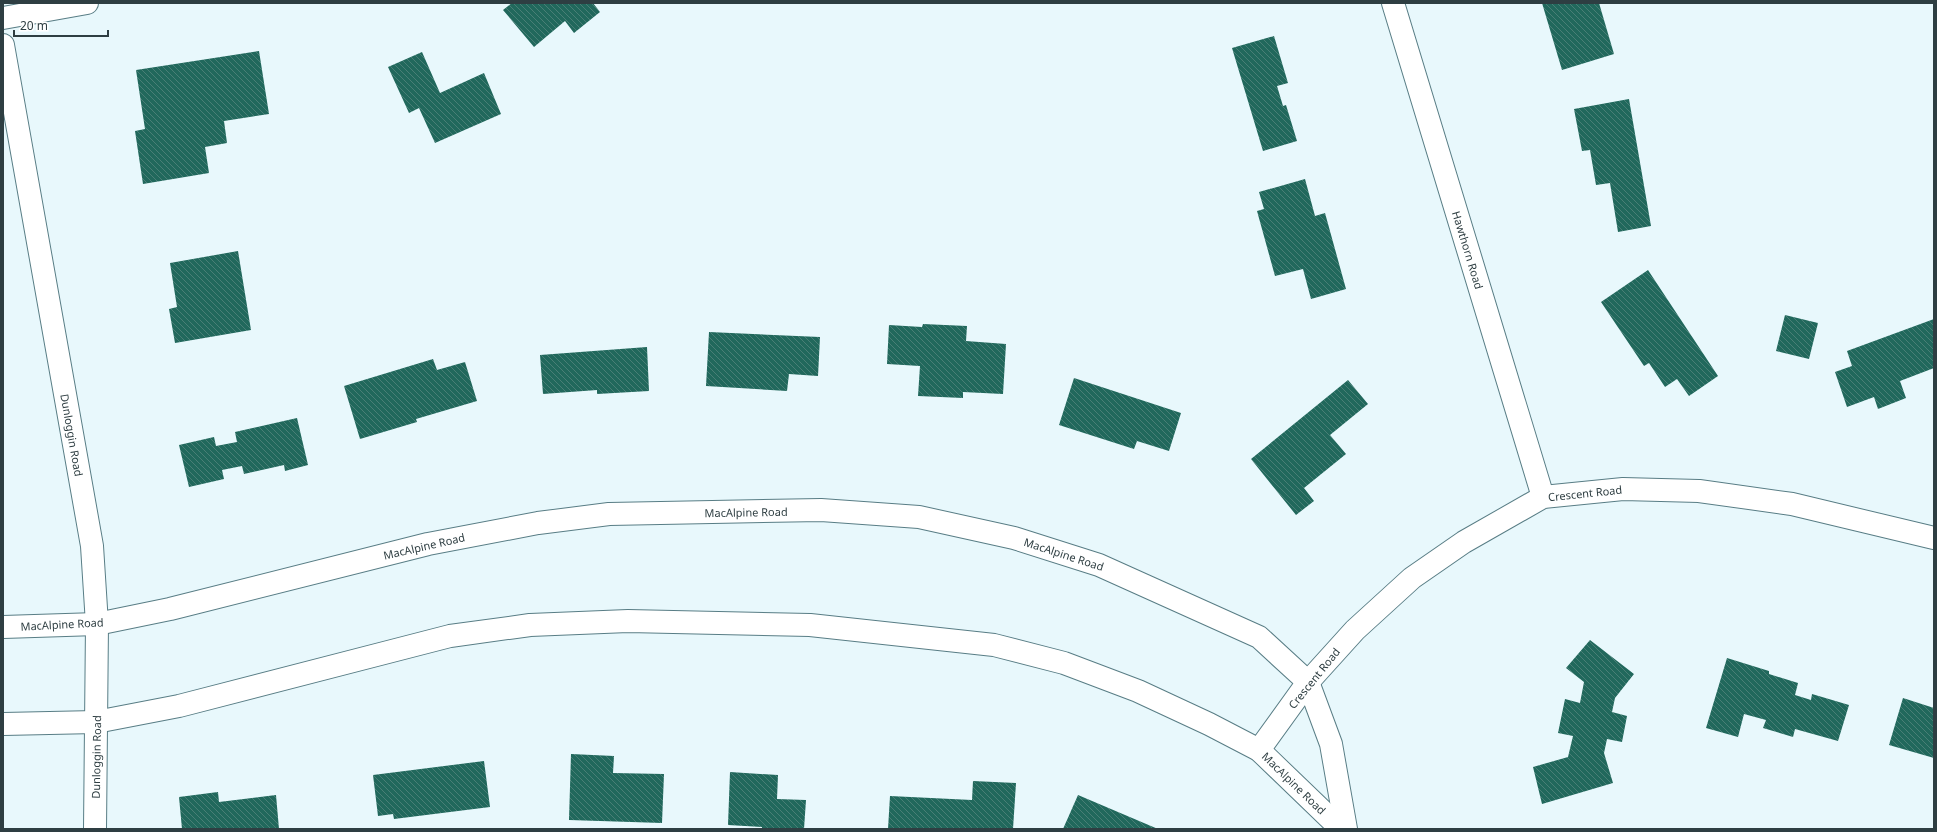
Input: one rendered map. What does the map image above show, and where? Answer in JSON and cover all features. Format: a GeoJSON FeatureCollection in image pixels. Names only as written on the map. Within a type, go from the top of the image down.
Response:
{"type":"FeatureCollection","features":[{"type":"Feature","properties":{"kind":"street"},"geometry":{"type":"LineString","coordinates":[[3,18],[87,3]]}},
{"type":"Feature","properties":{"kind":"street","name":"Hawthorn Road"},"geometry":{"type":"LineString","coordinates":[[1393,3],[1543,497]]}},
{"type":"Feature","properties":{"kind":"street","name":"Dunloggin Road"},"geometry":{"type":"LineString","coordinates":[[3,45],[92,546],[97,624],[95,829]]}},
{"type":"Feature","properties":{"kind":"street","name":"Crescent Road"},"geometry":{"type":"LineString","coordinates":[[1259,750],[1308,682],[1355,630],[1412,578],[1464,542],[1543,497],[1623,489],[1699,491],[1792,504],[1934,538]]}},
{"type":"Feature","properties":{"kind":"street","name":"MacAlpine Road"},"geometry":{"type":"LineString","coordinates":[[3,627],[97,624],[170,609],[428,544],[515,526],[609,514],[821,510],[919,517],[1014,538],[1099,565],[1259,637],[1308,682],[1331,744],[1346,829]]}},
{"type":"Feature","properties":{"kind":"street","name":"MacAlpine Road"},"geometry":{"type":"LineString","coordinates":[[3,724],[96,722],[179,706],[450,636],[516,627],[628,621],[810,625],[994,645],[1064,663],[1138,692],[1209,724],[1259,750],[1340,829]]}},
{"type":"Feature","properties":{"kind":"building"},"geometry":{"type":"Polygon","coordinates":[[[512,3],[593,3],[600,12],[574,33],[565,21],[534,47],[503,10],[512,3]]]}},
{"type":"Feature","properties":{"kind":"building"},"geometry":{"type":"Polygon","coordinates":[[[1542,3],[1599,3],[1614,54],[1562,70],[1542,3]]]}},
{"type":"Feature","properties":{"kind":"building"},"geometry":{"type":"Polygon","coordinates":[[[1274,36],[1288,83],[1277,86],[1283,106],[1286,105],[1297,141],[1263,151],[1232,48],[1274,36]]]}},
{"type":"Feature","properties":{"kind":"building"},"geometry":{"type":"Polygon","coordinates":[[[259,51],[269,114],[224,121],[227,143],[205,147],[209,173],[143,184],[135,131],[145,129],[136,70],[259,51]]]}},
{"type":"Feature","properties":{"kind":"building"},"geometry":{"type":"Polygon","coordinates":[[[422,52],[440,93],[484,73],[501,114],[435,143],[419,108],[409,113],[388,67],[422,52]]]}},
{"type":"Feature","properties":{"kind":"building"},"geometry":{"type":"Polygon","coordinates":[[[1629,99],[1651,226],[1618,232],[1610,183],[1596,185],[1590,150],[1582,151],[1574,109],[1629,99]]]}},
{"type":"Feature","properties":{"kind":"building"},"geometry":{"type":"Polygon","coordinates":[[[1305,179],[1315,216],[1325,213],[1346,289],[1311,299],[1303,269],[1275,276],[1257,211],[1264,209],[1259,192],[1305,179]]]}},
{"type":"Feature","properties":{"kind":"building"},"geometry":{"type":"Polygon","coordinates":[[[238,251],[251,330],[175,343],[169,309],[177,307],[170,263],[238,251]]]}},
{"type":"Feature","properties":{"kind":"building"},"geometry":{"type":"Polygon","coordinates":[[[1648,270],[1718,376],[1689,396],[1677,379],[1665,387],[1649,363],[1644,366],[1601,302],[1648,270]]]}},
{"type":"Feature","properties":{"kind":"building"},"geometry":{"type":"Polygon","coordinates":[[[1785,315],[1818,323],[1809,359],[1776,351],[1785,315]]]}},
{"type":"Feature","properties":{"kind":"building"},"geometry":{"type":"Polygon","coordinates":[[[1934,319],[1934,368],[1900,381],[1906,398],[1878,409],[1874,397],[1847,407],[1835,372],[1852,366],[1847,351],[1934,319]]]}},
{"type":"Feature","properties":{"kind":"building"},"geometry":{"type":"Polygon","coordinates":[[[923,324],[967,326],[966,341],[1006,344],[1003,394],[963,392],[963,398],[918,396],[920,366],[887,364],[889,325],[922,327],[923,324]]]}},
{"type":"Feature","properties":{"kind":"building"},"geometry":{"type":"Polygon","coordinates":[[[709,332],[820,337],[818,376],[789,374],[787,391],[706,386],[709,332]]]}},
{"type":"Feature","properties":{"kind":"building"},"geometry":{"type":"Polygon","coordinates":[[[647,347],[649,391],[597,394],[597,390],[543,394],[540,355],[647,347]]]}},
{"type":"Feature","properties":{"kind":"building"},"geometry":{"type":"Polygon","coordinates":[[[433,359],[437,370],[465,362],[477,401],[416,419],[417,422],[360,439],[344,386],[433,359]]]}},
{"type":"Feature","properties":{"kind":"building"},"geometry":{"type":"Polygon","coordinates":[[[1074,378],[1181,413],[1169,451],[1137,441],[1134,449],[1059,425],[1074,378]]]}},
{"type":"Feature","properties":{"kind":"building"},"geometry":{"type":"Polygon","coordinates":[[[1348,380],[1368,404],[1330,435],[1346,454],[1304,488],[1314,501],[1296,515],[1251,459],[1348,380]]]}},
{"type":"Feature","properties":{"kind":"building"},"geometry":{"type":"Polygon","coordinates":[[[297,418],[308,465],[285,471],[284,465],[244,474],[242,466],[222,470],[224,479],[189,487],[179,445],[214,437],[216,446],[237,442],[235,432],[297,418]]]}},
{"type":"Feature","properties":{"kind":"building"},"geometry":{"type":"Polygon","coordinates":[[[1590,640],[1634,674],[1615,698],[1612,712],[1627,716],[1622,742],[1607,739],[1604,753],[1613,783],[1542,804],[1533,767],[1568,757],[1573,736],[1558,733],[1565,699],[1580,703],[1584,682],[1566,668],[1590,640]]]}},
{"type":"Feature","properties":{"kind":"building"},"geometry":{"type":"Polygon","coordinates":[[[1727,658],[1769,671],[1769,674],[1798,683],[1795,695],[1811,700],[1812,694],[1849,705],[1838,741],[1795,729],[1793,737],[1763,728],[1766,720],[1744,714],[1738,737],[1706,728],[1727,658]]]}},
{"type":"Feature","properties":{"kind":"building"},"geometry":{"type":"Polygon","coordinates":[[[1903,698],[1934,708],[1934,758],[1889,745],[1903,698]]]}},
{"type":"Feature","properties":{"kind":"building"},"geometry":{"type":"Polygon","coordinates":[[[571,754],[614,756],[613,773],[664,774],[662,823],[569,820],[571,754]]]}},
{"type":"Feature","properties":{"kind":"building"},"geometry":{"type":"Polygon","coordinates":[[[484,761],[490,807],[394,819],[393,814],[378,816],[373,775],[484,761]]]}},
{"type":"Feature","properties":{"kind":"building"},"geometry":{"type":"Polygon","coordinates":[[[730,772],[778,775],[777,799],[806,800],[804,829],[762,829],[762,827],[728,825],[730,772]]]}},
{"type":"Feature","properties":{"kind":"building"},"geometry":{"type":"Polygon","coordinates":[[[973,781],[1016,783],[1013,829],[888,829],[890,796],[972,800],[973,781]]]}},
{"type":"Feature","properties":{"kind":"building"},"geometry":{"type":"Polygon","coordinates":[[[218,792],[219,802],[276,795],[279,829],[182,829],[179,797],[218,792]]]}},
{"type":"Feature","properties":{"kind":"building"},"geometry":{"type":"Polygon","coordinates":[[[1078,795],[1158,829],[1063,829],[1078,795]]]}}]}
